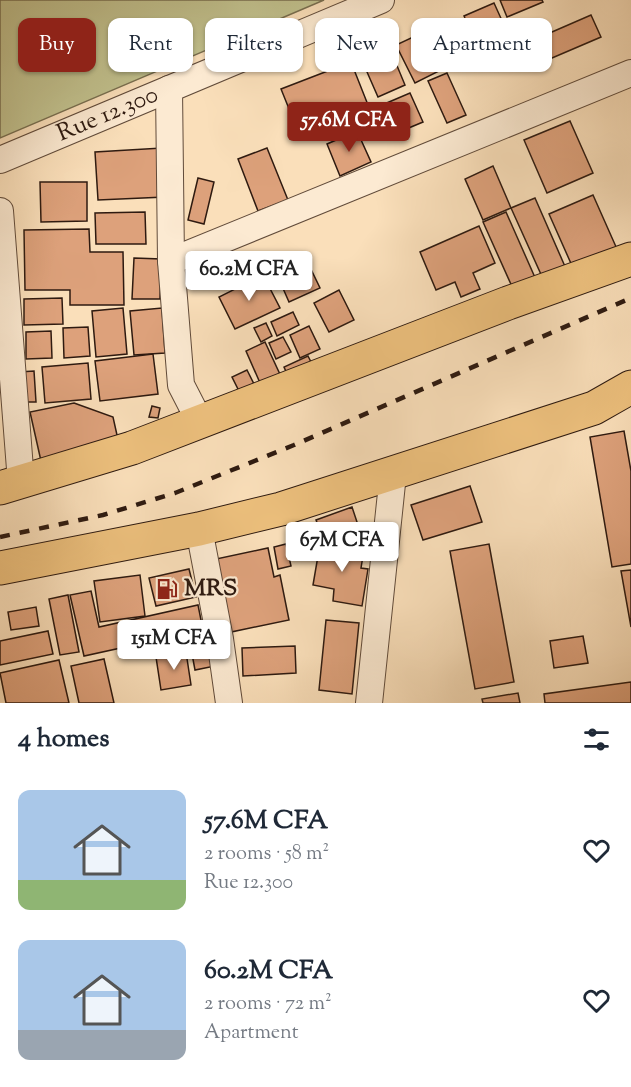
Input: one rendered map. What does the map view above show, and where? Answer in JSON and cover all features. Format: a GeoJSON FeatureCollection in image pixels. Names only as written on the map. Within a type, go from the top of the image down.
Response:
{"type":"FeatureCollection","features":[{"type":"Feature","properties":{"kind":"main road"},"geometry":{"type":"LineString","coordinates":[[11,485],[132,448],[508,303],[631,259]]}},
{"type":"Feature","properties":{"kind":"main road"},"geometry":{"type":"LineString","coordinates":[[0,568],[199,529],[281,508],[594,408],[631,387]]}},
{"type":"Feature","properties":{"kind":"street","name":"Rue 12.300"},"geometry":{"type":"LineString","coordinates":[[0,160],[381,0]]}},
{"type":"Feature","properties":{"kind":"street"},"geometry":{"type":"LineString","coordinates":[[171,261],[631,73]]}},
{"type":"Feature","properties":{"kind":"street"},"geometry":{"type":"LineString","coordinates":[[169,89],[171,261],[181,385],[200,422]]}},
{"type":"Feature","properties":{"kind":"street"},"geometry":{"type":"LineString","coordinates":[[0,211],[11,485]]}},
{"type":"Feature","properties":{"kind":"street"},"geometry":{"type":"LineString","coordinates":[[369,703],[393,474]]}},
{"type":"Feature","properties":{"kind":"street"},"geometry":{"type":"LineString","coordinates":[[199,529],[220,639],[229,703]]}},
{"type":"Feature","properties":{"kind":"green space"},"geometry":{"type":"Polygon","coordinates":[[[0,0],[324,0],[282,18],[205,18],[205,51],[193,56],[193,18],[108,18],[108,72],[155,72],[0,138],[0,0]]]}},
{"type":"Feature","properties":{"kind":"building"},"geometry":{"type":"Polygon","coordinates":[[[500,0],[542,0],[543,2],[507,17],[500,0]]]}},
{"type":"Feature","properties":{"kind":"building"},"geometry":{"type":"Polygon","coordinates":[[[494,3],[501,18],[465,18],[464,16],[494,3]]]}},
{"type":"Feature","properties":{"kind":"building"},"geometry":{"type":"Polygon","coordinates":[[[591,15],[601,37],[552,58],[552,32],[591,15]]]}},
{"type":"Feature","properties":{"kind":"building"},"geometry":{"type":"Polygon","coordinates":[[[411,38],[411,72],[437,72],[415,83],[399,51],[399,44],[411,38]]]}},
{"type":"Feature","properties":{"kind":"building"},"geometry":{"type":"Polygon","coordinates":[[[399,71],[405,85],[378,97],[367,72],[399,71]]]}},
{"type":"Feature","properties":{"kind":"building"},"geometry":{"type":"Polygon","coordinates":[[[325,72],[355,72],[370,110],[300,136],[281,89],[325,72]]]}},
{"type":"Feature","properties":{"kind":"building"},"geometry":{"type":"Polygon","coordinates":[[[447,73],[466,115],[447,123],[428,81],[447,73]]]}},
{"type":"Feature","properties":{"kind":"building"},"geometry":{"type":"Polygon","coordinates":[[[410,93],[423,122],[387,137],[375,108],[410,93]]]}},
{"type":"Feature","properties":{"kind":"building"},"geometry":{"type":"Polygon","coordinates":[[[570,121],[593,173],[547,193],[524,140],[570,121]]]}},
{"type":"Feature","properties":{"kind":"building"},"geometry":{"type":"Polygon","coordinates":[[[357,131],[371,162],[340,176],[327,144],[357,131]]]}},
{"type":"Feature","properties":{"kind":"building"},"geometry":{"type":"Polygon","coordinates":[[[162,148],[165,197],[98,200],[95,152],[162,148]]]}},
{"type":"Feature","properties":{"kind":"building"},"geometry":{"type":"Polygon","coordinates":[[[267,148],[288,200],[258,211],[238,159],[267,148]]]}},
{"type":"Feature","properties":{"kind":"building"},"geometry":{"type":"Polygon","coordinates":[[[493,166],[511,208],[483,220],[465,179],[493,166]]]}},
{"type":"Feature","properties":{"kind":"building"},"geometry":{"type":"Polygon","coordinates":[[[198,178],[214,182],[204,224],[188,220],[198,178]]]}},
{"type":"Feature","properties":{"kind":"building"},"geometry":{"type":"Polygon","coordinates":[[[40,182],[87,182],[87,221],[41,222],[40,182]]]}},
{"type":"Feature","properties":{"kind":"building"},"geometry":{"type":"Polygon","coordinates":[[[593,195],[617,249],[573,268],[549,214],[593,195]]]}},
{"type":"Feature","properties":{"kind":"building"},"geometry":{"type":"Polygon","coordinates":[[[535,198],[567,271],[544,281],[511,208],[535,198]]]}},
{"type":"Feature","properties":{"kind":"building"},"geometry":{"type":"Polygon","coordinates":[[[145,212],[146,244],[96,244],[95,213],[145,212]]]}},
{"type":"Feature","properties":{"kind":"building"},"geometry":{"type":"Polygon","coordinates":[[[506,212],[537,282],[514,291],[483,222],[506,212]]]}},
{"type":"Feature","properties":{"kind":"building"},"geometry":{"type":"Polygon","coordinates":[[[479,226],[495,263],[473,273],[480,289],[461,297],[455,282],[436,290],[420,252],[479,226]]]}},
{"type":"Feature","properties":{"kind":"building"},"geometry":{"type":"Polygon","coordinates":[[[89,229],[90,252],[123,252],[124,305],[70,305],[70,290],[25,290],[24,230],[89,229]]]}},
{"type":"Feature","properties":{"kind":"building"},"geometry":{"type":"Polygon","coordinates":[[[305,257],[320,288],[289,302],[275,270],[305,257]]]}},
{"type":"Feature","properties":{"kind":"building"},"geometry":{"type":"Polygon","coordinates":[[[134,258],[161,259],[160,299],[132,299],[134,258]]]}},
{"type":"Feature","properties":{"kind":"building"},"geometry":{"type":"Polygon","coordinates":[[[263,275],[280,308],[235,329],[219,297],[263,275]]]}},
{"type":"Feature","properties":{"kind":"building"},"geometry":{"type":"Polygon","coordinates":[[[339,290],[354,320],[329,332],[314,303],[339,290]]]}},
{"type":"Feature","properties":{"kind":"building"},"geometry":{"type":"Polygon","coordinates":[[[62,298],[63,324],[24,325],[24,299],[62,298]]]}},
{"type":"Feature","properties":{"kind":"building"},"geometry":{"type":"Polygon","coordinates":[[[123,308],[127,354],[96,357],[92,311],[123,308]]]}},
{"type":"Feature","properties":{"kind":"building"},"geometry":{"type":"Polygon","coordinates":[[[162,308],[165,353],[134,355],[130,311],[162,308]]]}},
{"type":"Feature","properties":{"kind":"building"},"geometry":{"type":"Polygon","coordinates":[[[293,312],[299,325],[277,336],[271,322],[293,312]]]}},
{"type":"Feature","properties":{"kind":"building"},"geometry":{"type":"Polygon","coordinates":[[[266,323],[272,336],[261,342],[254,328],[266,323]]]}},
{"type":"Feature","properties":{"kind":"building"},"geometry":{"type":"Polygon","coordinates":[[[309,326],[320,349],[300,358],[290,335],[309,326]]]}},
{"type":"Feature","properties":{"kind":"building"},"geometry":{"type":"Polygon","coordinates":[[[88,327],[90,356],[64,358],[63,328],[88,327]]]}},
{"type":"Feature","properties":{"kind":"building"},"geometry":{"type":"Polygon","coordinates":[[[51,331],[52,358],[26,359],[26,332],[51,331]]]}},
{"type":"Feature","properties":{"kind":"building"},"geometry":{"type":"Polygon","coordinates":[[[283,337],[291,352],[276,359],[269,343],[283,337]]]}},
{"type":"Feature","properties":{"kind":"building"},"geometry":{"type":"Polygon","coordinates":[[[265,342],[284,383],[264,392],[246,351],[265,342]]]}},
{"type":"Feature","properties":{"kind":"building"},"geometry":{"type":"Polygon","coordinates":[[[153,354],[158,394],[100,401],[95,361],[153,354]]]}},
{"type":"Feature","properties":{"kind":"building"},"geometry":{"type":"Polygon","coordinates":[[[308,356],[317,374],[292,385],[284,367],[308,356]]]}},
{"type":"Feature","properties":{"kind":"building"},"geometry":{"type":"Polygon","coordinates":[[[88,363],[91,399],[45,403],[42,367],[88,363]]]}},
{"type":"Feature","properties":{"kind":"building"},"geometry":{"type":"Polygon","coordinates":[[[247,370],[261,398],[246,405],[232,377],[247,370]]]}},
{"type":"Feature","properties":{"kind":"building"},"geometry":{"type":"Polygon","coordinates":[[[34,371],[36,402],[21,402],[19,372],[34,371]]]}},
{"type":"Feature","properties":{"kind":"building"},"geometry":{"type":"Polygon","coordinates":[[[74,403],[113,417],[119,444],[41,461],[30,412],[74,403]]]}},
{"type":"Feature","properties":{"kind":"building"},"geometry":{"type":"Polygon","coordinates":[[[152,406],[160,408],[158,418],[149,417],[152,406]]]}},
{"type":"Feature","properties":{"kind":"building"},"geometry":{"type":"Polygon","coordinates":[[[624,431],[631,471],[631,564],[612,567],[590,437],[624,431]]]}},
{"type":"Feature","properties":{"kind":"building"},"geometry":{"type":"Polygon","coordinates":[[[470,486],[482,522],[423,540],[411,505],[470,486]]]}},
{"type":"Feature","properties":{"kind":"building"},"geometry":{"type":"Polygon","coordinates":[[[352,507],[358,525],[323,538],[316,520],[352,507]]]}},
{"type":"Feature","properties":{"kind":"building"},"geometry":{"type":"Polygon","coordinates":[[[306,529],[311,548],[295,552],[290,533],[306,529]]]}},
{"type":"Feature","properties":{"kind":"building"},"geometry":{"type":"Polygon","coordinates":[[[286,544],[291,566],[278,569],[274,547],[286,544]]]}},
{"type":"Feature","properties":{"kind":"building"},"geometry":{"type":"Polygon","coordinates":[[[320,544],[364,550],[361,568],[368,569],[362,606],[333,601],[334,589],[313,585],[320,544]]]}},
{"type":"Feature","properties":{"kind":"building"},"geometry":{"type":"Polygon","coordinates":[[[489,544],[514,682],[475,689],[450,551],[489,544]]]}},
{"type":"Feature","properties":{"kind":"building"},"geometry":{"type":"Polygon","coordinates":[[[268,548],[274,577],[280,575],[289,620],[231,632],[216,559],[268,548]]]}},
{"type":"Feature","properties":{"kind":"building"},"geometry":{"type":"Polygon","coordinates":[[[189,569],[196,597],[156,606],[149,578],[189,569]]]}},
{"type":"Feature","properties":{"kind":"building"},"geometry":{"type":"Polygon","coordinates":[[[631,570],[631,627],[621,571],[631,570]]]}},
{"type":"Feature","properties":{"kind":"building"},"geometry":{"type":"Polygon","coordinates":[[[140,575],[145,616],[100,622],[94,581],[140,575]]]}},
{"type":"Feature","properties":{"kind":"building"},"geometry":{"type":"Polygon","coordinates":[[[91,591],[99,627],[198,605],[203,630],[84,656],[70,595],[91,591]]]}},
{"type":"Feature","properties":{"kind":"building"},"geometry":{"type":"Polygon","coordinates":[[[68,595],[79,652],[60,655],[49,599],[68,595]]]}},
{"type":"Feature","properties":{"kind":"building"},"geometry":{"type":"Polygon","coordinates":[[[36,607],[39,626],[11,630],[8,612],[36,607]]]}},
{"type":"Feature","properties":{"kind":"building"},"geometry":{"type":"Polygon","coordinates":[[[326,620],[359,623],[352,694],[319,690],[326,620]]]}},
{"type":"Feature","properties":{"kind":"building"},"geometry":{"type":"Polygon","coordinates":[[[48,631],[53,654],[0,665],[0,641],[48,631]]]}},
{"type":"Feature","properties":{"kind":"building"},"geometry":{"type":"Polygon","coordinates":[[[209,635],[215,666],[195,670],[189,638],[209,635]]]}},
{"type":"Feature","properties":{"kind":"building"},"geometry":{"type":"Polygon","coordinates":[[[583,636],[588,663],[554,668],[550,641],[583,636]]]}},
{"type":"Feature","properties":{"kind":"building"},"geometry":{"type":"Polygon","coordinates":[[[295,646],[296,673],[243,676],[242,648],[295,646]]]}},
{"type":"Feature","properties":{"kind":"building"},"geometry":{"type":"Polygon","coordinates":[[[186,652],[191,685],[161,690],[156,657],[186,652]]]}},
{"type":"Feature","properties":{"kind":"building"},"geometry":{"type":"Polygon","coordinates":[[[104,659],[114,703],[79,703],[71,666],[104,659]]]}},
{"type":"Feature","properties":{"kind":"building"},"geometry":{"type":"Polygon","coordinates":[[[59,660],[69,703],[6,703],[0,673],[59,660]]]}},
{"type":"Feature","properties":{"kind":"building"},"geometry":{"type":"Polygon","coordinates":[[[631,682],[631,703],[545,703],[544,694],[631,682]]]}},
{"type":"Feature","properties":{"kind":"building"},"geometry":{"type":"Polygon","coordinates":[[[518,693],[520,703],[483,703],[482,699],[518,693]]]}},
{"type":"Feature","properties":{"kind":"railway"},"geometry":{"type":"LineString","coordinates":[[0,537],[103,515],[175,493],[294,445],[631,298]]}},
{"type":"Feature","properties":{"kind":"place","name":"MRS"},"geometry":{"type":"Point","coordinates":[167,589]}}]}
